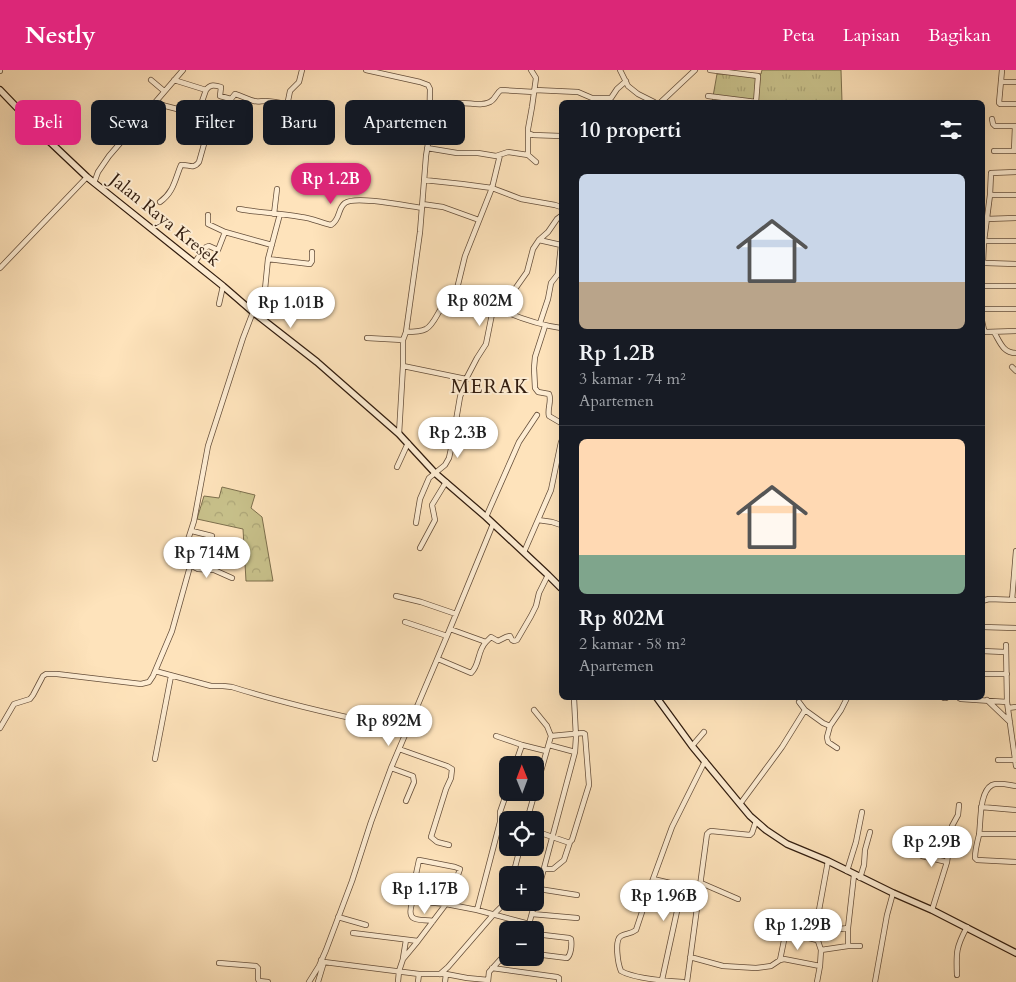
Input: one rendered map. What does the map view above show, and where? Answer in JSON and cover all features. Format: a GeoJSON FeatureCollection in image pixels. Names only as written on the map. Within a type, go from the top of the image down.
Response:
{"type":"FeatureCollection","features":[{"type":"Feature","properties":{"kind":"main road","name":"Jalan Raya Kresek"},"geometry":{"type":"LineString","coordinates":[[0,90],[87,177],[317,362],[399,434],[435,473],[486,517],[559,586]]}},
{"type":"Feature","properties":{"kind":"main road"},"geometry":{"type":"LineString","coordinates":[[658,700],[692,746],[740,804],[766,830],[787,844],[932,910],[1016,953]]}},
{"type":"Feature","properties":{"kind":"street"},"geometry":{"type":"LineString","coordinates":[[156,100],[163,90],[183,70]]}},
{"type":"Feature","properties":{"kind":"street"},"geometry":{"type":"LineString","coordinates":[[160,202],[167,197],[174,185],[181,165],[194,167],[199,162],[210,120],[199,110],[209,86],[221,87],[220,96],[231,99],[235,94],[255,102],[266,101],[286,104],[290,91],[299,82],[302,70]]}},
{"type":"Feature","properties":{"kind":"street"},"geometry":{"type":"LineString","coordinates":[[366,70],[428,85],[430,100]]}},
{"type":"Feature","properties":{"kind":"street"},"geometry":{"type":"LineString","coordinates":[[528,155],[528,129],[536,78],[531,70]]}},
{"type":"Feature","properties":{"kind":"street"},"geometry":{"type":"LineString","coordinates":[[620,70],[628,86],[650,100]]}},
{"type":"Feature","properties":{"kind":"street"},"geometry":{"type":"LineString","coordinates":[[710,70],[758,76],[756,100]]}},
{"type":"Feature","properties":{"kind":"street"},"geometry":{"type":"LineString","coordinates":[[1002,70],[999,103],[1016,104]]}},
{"type":"Feature","properties":{"kind":"street"},"geometry":{"type":"LineString","coordinates":[[663,100],[694,71]]}},
{"type":"Feature","properties":{"kind":"street"},"geometry":{"type":"LineString","coordinates":[[151,80],[163,90]]}},
{"type":"Feature","properties":{"kind":"street"},"geometry":{"type":"LineString","coordinates":[[174,80],[206,90]]}},
{"type":"Feature","properties":{"kind":"street"},"geometry":{"type":"LineString","coordinates":[[465,102],[488,103],[493,101],[500,90],[578,92],[592,98],[612,100],[617,89],[626,81]]}},
{"type":"Feature","properties":{"kind":"street"},"geometry":{"type":"LineString","coordinates":[[1001,82],[1016,82]]}},
{"type":"Feature","properties":{"kind":"street"},"geometry":{"type":"LineString","coordinates":[[708,96],[735,100]]}},
{"type":"Feature","properties":{"kind":"street"},"geometry":{"type":"LineString","coordinates":[[992,119],[995,126],[1015,126],[1015,151],[994,151]]}},
{"type":"Feature","properties":{"kind":"street"},"geometry":{"type":"LineString","coordinates":[[528,133],[533,135],[559,136]]}},
{"type":"Feature","properties":{"kind":"street"},"geometry":{"type":"LineString","coordinates":[[94,183],[98,172],[118,145]]}},
{"type":"Feature","properties":{"kind":"street"},"geometry":{"type":"LineString","coordinates":[[399,434],[403,340],[406,332],[420,232],[427,145]]}},
{"type":"Feature","properties":{"kind":"street"},"geometry":{"type":"LineString","coordinates":[[427,148],[464,154],[496,156],[508,152],[528,155],[536,162]]}},
{"type":"Feature","properties":{"kind":"street"},"geometry":{"type":"LineString","coordinates":[[454,301],[465,256],[492,188],[500,155]]}},
{"type":"Feature","properties":{"kind":"street"},"geometry":{"type":"LineString","coordinates":[[985,230],[991,173],[1016,172]]}},
{"type":"Feature","properties":{"kind":"street"},"geometry":{"type":"LineString","coordinates":[[0,268],[87,177]]}},
{"type":"Feature","properties":{"kind":"street"},"geometry":{"type":"LineString","coordinates":[[424,180],[492,188],[521,199],[559,206]]}},
{"type":"Feature","properties":{"kind":"street"},"geometry":{"type":"LineString","coordinates":[[274,214],[278,189]]}},
{"type":"Feature","properties":{"kind":"street"},"geometry":{"type":"LineString","coordinates":[[990,196],[1016,195]]}},
{"type":"Feature","properties":{"kind":"street"},"geometry":{"type":"LineString","coordinates":[[239,208],[255,212],[312,219],[331,225],[337,220],[345,202],[350,200],[373,201],[444,208],[479,220]]}},
{"type":"Feature","properties":{"kind":"street"},"geometry":{"type":"LineString","coordinates":[[0,728],[14,704],[30,699],[46,674],[141,684],[148,682],[155,672],[172,631],[190,565],[185,549],[192,531],[208,446],[243,338],[253,312],[261,302],[265,289],[268,259],[280,214]]}},
{"type":"Feature","properties":{"kind":"street"},"geometry":{"type":"LineString","coordinates":[[208,215],[208,224],[225,232],[272,245]]}},
{"type":"Feature","properties":{"kind":"street"},"geometry":{"type":"LineString","coordinates":[[406,332],[422,331],[427,328],[433,323],[444,304],[450,300],[488,314],[492,314],[499,309],[527,272],[533,249],[559,218]]}},
{"type":"Feature","properties":{"kind":"street"},"geometry":{"type":"LineString","coordinates":[[986,218],[1016,218]]}},
{"type":"Feature","properties":{"kind":"street"},"geometry":{"type":"LineString","coordinates":[[194,262],[206,247],[209,246],[218,250],[225,232]]}},
{"type":"Feature","properties":{"kind":"street"},"geometry":{"type":"LineString","coordinates":[[539,240],[559,245]]}},
{"type":"Feature","properties":{"kind":"street"},"geometry":{"type":"LineString","coordinates":[[985,241],[1016,241]]}},
{"type":"Feature","properties":{"kind":"street"},"geometry":{"type":"LineString","coordinates":[[268,259],[310,264],[312,252]]}},
{"type":"Feature","properties":{"kind":"street"},"geometry":{"type":"LineString","coordinates":[[985,263],[1016,264]]}},
{"type":"Feature","properties":{"kind":"street"},"geometry":{"type":"LineString","coordinates":[[559,264],[558,274],[551,283],[534,368],[538,392],[549,394],[549,416],[559,422]]}},
{"type":"Feature","properties":{"kind":"street"},"geometry":{"type":"LineString","coordinates":[[219,304],[223,286]]}},
{"type":"Feature","properties":{"kind":"street"},"geometry":{"type":"LineString","coordinates":[[985,286],[1016,286]]}},
{"type":"Feature","properties":{"kind":"street"},"geometry":{"type":"LineString","coordinates":[[499,309],[542,324],[559,328]]}},
{"type":"Feature","properties":{"kind":"street"},"geometry":{"type":"LineString","coordinates":[[985,309],[1016,309]]}},
{"type":"Feature","properties":{"kind":"street"},"geometry":{"type":"LineString","coordinates":[[416,522],[420,499],[429,478],[445,465],[448,458],[460,397],[466,379],[486,344],[492,314]]}},
{"type":"Feature","properties":{"kind":"street"},"geometry":{"type":"LineString","coordinates":[[985,331],[1016,331]]}},
{"type":"Feature","properties":{"kind":"street"},"geometry":{"type":"LineString","coordinates":[[994,332],[1006,351],[1016,353]]}},
{"type":"Feature","properties":{"kind":"street"},"geometry":{"type":"LineString","coordinates":[[367,338],[403,340]]}},
{"type":"Feature","properties":{"kind":"street"},"geometry":{"type":"LineString","coordinates":[[403,366],[466,379]]}},
{"type":"Feature","properties":{"kind":"street"},"geometry":{"type":"LineString","coordinates":[[1012,367],[1016,371]]}},
{"type":"Feature","properties":{"kind":"street"},"geometry":{"type":"LineString","coordinates":[[486,517],[519,442],[536,414]]}},
{"type":"Feature","properties":{"kind":"street"},"geometry":{"type":"LineString","coordinates":[[397,467],[408,443]]}},
{"type":"Feature","properties":{"kind":"street"},"geometry":{"type":"LineString","coordinates":[[524,552],[551,490],[559,452]]}},
{"type":"Feature","properties":{"kind":"street"},"geometry":{"type":"LineString","coordinates":[[420,548],[435,520],[432,508],[433,502],[446,482]]}},
{"type":"Feature","properties":{"kind":"street"},"geometry":{"type":"LineString","coordinates":[[538,520],[559,524]]}},
{"type":"Feature","properties":{"kind":"street"},"geometry":{"type":"LineString","coordinates":[[318,982],[338,917],[391,768],[448,636],[493,524]]}},
{"type":"Feature","properties":{"kind":"street"},"geometry":{"type":"LineString","coordinates":[[192,531],[212,536]]}},
{"type":"Feature","properties":{"kind":"street"},"geometry":{"type":"LineString","coordinates":[[985,601],[1014,600],[1016,550]]}},
{"type":"Feature","properties":{"kind":"street"},"geometry":{"type":"LineString","coordinates":[[190,565],[214,570],[232,578]]}},
{"type":"Feature","properties":{"kind":"street"},"geometry":{"type":"LineString","coordinates":[[438,658],[471,673],[478,661],[478,655],[483,645],[491,637],[498,642],[510,636],[514,641],[517,640],[536,606],[539,593],[548,575]]}},
{"type":"Feature","properties":{"kind":"street"},"geometry":{"type":"LineString","coordinates":[[396,596],[456,614]]}},
{"type":"Feature","properties":{"kind":"street"},"geometry":{"type":"LineString","coordinates":[[405,622],[448,636]]}},
{"type":"Feature","properties":{"kind":"street"},"geometry":{"type":"LineString","coordinates":[[985,627],[1016,628]]}},
{"type":"Feature","properties":{"kind":"street"},"geometry":{"type":"LineString","coordinates":[[450,629],[486,642]]}},
{"type":"Feature","properties":{"kind":"street"},"geometry":{"type":"LineString","coordinates":[[1006,645],[1007,702],[1016,766]]}},
{"type":"Feature","properties":{"kind":"street"},"geometry":{"type":"LineString","coordinates":[[985,651],[1005,652]]}},
{"type":"Feature","properties":{"kind":"street"},"geometry":{"type":"LineString","coordinates":[[155,672],[211,686],[232,687],[310,710],[407,730]]}},
{"type":"Feature","properties":{"kind":"street"},"geometry":{"type":"LineString","coordinates":[[985,674],[1007,674]]}},
{"type":"Feature","properties":{"kind":"street"},"geometry":{"type":"LineString","coordinates":[[155,759],[171,676]]}},
{"type":"Feature","properties":{"kind":"street"},"geometry":{"type":"LineString","coordinates":[[551,736],[576,734],[583,733],[585,734],[589,785],[564,860],[556,868],[544,869],[576,752],[576,734],[574,700]]}},
{"type":"Feature","properties":{"kind":"street"},"geometry":{"type":"LineString","coordinates":[[837,748],[828,742],[830,726],[846,700]]}},
{"type":"Feature","properties":{"kind":"street"},"geometry":{"type":"LineString","coordinates":[[985,700],[1007,702]]}},
{"type":"Feature","properties":{"kind":"street"},"geometry":{"type":"LineString","coordinates":[[988,700],[1010,723]]}},
{"type":"Feature","properties":{"kind":"street"},"geometry":{"type":"LineString","coordinates":[[799,702],[805,710],[830,726]]}},
{"type":"Feature","properties":{"kind":"street"},"geometry":{"type":"LineString","coordinates":[[1008,708],[1016,708]]}},
{"type":"Feature","properties":{"kind":"street"},"geometry":{"type":"LineString","coordinates":[[534,710],[547,726],[551,736],[544,759]]}},
{"type":"Feature","properties":{"kind":"street"},"geometry":{"type":"LineString","coordinates":[[740,804],[782,747],[805,710]]}},
{"type":"Feature","properties":{"kind":"street"},"geometry":{"type":"LineString","coordinates":[[692,746],[704,732]]}},
{"type":"Feature","properties":{"kind":"street"},"geometry":{"type":"LineString","coordinates":[[496,736],[546,752]]}},
{"type":"Feature","properties":{"kind":"street"},"geometry":{"type":"LineString","coordinates":[[518,756],[522,745]]}},
{"type":"Feature","properties":{"kind":"street"},"geometry":{"type":"LineString","coordinates":[[549,745],[576,752]]}},
{"type":"Feature","properties":{"kind":"street"},"geometry":{"type":"LineString","coordinates":[[399,749],[452,769],[451,778],[431,837],[436,842],[449,845]]}},
{"type":"Feature","properties":{"kind":"street"},"geometry":{"type":"LineString","coordinates":[[998,760],[1015,760]]}},
{"type":"Feature","properties":{"kind":"street"},"geometry":{"type":"LineString","coordinates":[[682,982],[624,973],[620,969],[617,941],[618,938],[631,934],[636,930],[672,827],[705,761]]}},
{"type":"Feature","properties":{"kind":"street"},"geometry":{"type":"LineString","coordinates":[[391,768],[413,776],[414,782],[406,801]]}},
{"type":"Feature","properties":{"kind":"street"},"geometry":{"type":"LineString","coordinates":[[1016,786],[996,784],[990,786],[981,807],[979,834],[975,847],[976,860],[1016,862]]}},
{"type":"Feature","properties":{"kind":"street"},"geometry":{"type":"LineString","coordinates":[[932,910],[947,862],[952,826],[958,815],[960,805]]}},
{"type":"Feature","properties":{"kind":"street"},"geometry":{"type":"LineString","coordinates":[[981,807],[1016,810]]}},
{"type":"Feature","properties":{"kind":"street"},"geometry":{"type":"LineString","coordinates":[[847,871],[856,842],[862,812]]}},
{"type":"Feature","properties":{"kind":"street"},"geometry":{"type":"LineString","coordinates":[[687,982],[708,832],[750,834],[756,821]]}},
{"type":"Feature","properties":{"kind":"street"},"geometry":{"type":"LineString","coordinates":[[477,910],[499,826]]}},
{"type":"Feature","properties":{"kind":"street"},"geometry":{"type":"LineString","coordinates":[[848,946],[848,928],[857,876],[864,865],[865,850],[870,832]]}},
{"type":"Feature","properties":{"kind":"street"},"geometry":{"type":"LineString","coordinates":[[544,834],[570,842]]}},
{"type":"Feature","properties":{"kind":"street"},"geometry":{"type":"LineString","coordinates":[[979,834],[1016,834]]}},
{"type":"Feature","properties":{"kind":"street"},"geometry":{"type":"LineString","coordinates":[[922,856],[947,862]]}},
{"type":"Feature","properties":{"kind":"street"},"geometry":{"type":"LineString","coordinates":[[403,958],[446,904],[460,869],[458,867],[419,860],[415,891]]}},
{"type":"Feature","properties":{"kind":"street"},"geometry":{"type":"LineString","coordinates":[[817,982],[821,950],[815,932],[828,862]]}},
{"type":"Feature","properties":{"kind":"street"},"geometry":{"type":"LineString","coordinates":[[653,878],[700,890]]}},
{"type":"Feature","properties":{"kind":"street"},"geometry":{"type":"LineString","coordinates":[[416,879],[454,885]]}},
{"type":"Feature","properties":{"kind":"street"},"geometry":{"type":"LineString","coordinates":[[701,883],[738,899]]}},
{"type":"Feature","properties":{"kind":"street"},"geometry":{"type":"LineString","coordinates":[[544,890],[577,895]]}},
{"type":"Feature","properties":{"kind":"street"},"geometry":{"type":"LineString","coordinates":[[875,982],[887,915],[893,893]]}},
{"type":"Feature","properties":{"kind":"street"},"geometry":{"type":"LineString","coordinates":[[662,980],[679,902],[683,900],[698,903]]}},
{"type":"Feature","properties":{"kind":"street"},"geometry":{"type":"LineString","coordinates":[[433,921],[411,917],[412,902],[446,904],[516,921]]}},
{"type":"Feature","properties":{"kind":"street"},"geometry":{"type":"LineString","coordinates":[[440,974],[499,909]]}},
{"type":"Feature","properties":{"kind":"street"},"geometry":{"type":"LineString","coordinates":[[503,918],[504,911]]}},
{"type":"Feature","properties":{"kind":"street"},"geometry":{"type":"LineString","coordinates":[[530,921],[533,911]]}},
{"type":"Feature","properties":{"kind":"street"},"geometry":{"type":"LineString","coordinates":[[532,914],[577,918]]}},
{"type":"Feature","properties":{"kind":"street"},"geometry":{"type":"LineString","coordinates":[[780,960],[789,916]]}},
{"type":"Feature","properties":{"kind":"street"},"geometry":{"type":"LineString","coordinates":[[338,917],[366,925]]}},
{"type":"Feature","properties":{"kind":"street"},"geometry":{"type":"LineString","coordinates":[[957,975],[958,948],[967,927]]}},
{"type":"Feature","properties":{"kind":"street"},"geometry":{"type":"LineString","coordinates":[[815,932],[848,928]]}},
{"type":"Feature","properties":{"kind":"street"},"geometry":{"type":"LineString","coordinates":[[353,933],[418,941]]}},
{"type":"Feature","properties":{"kind":"street"},"geometry":{"type":"LineString","coordinates":[[785,934],[817,940]]}},
{"type":"Feature","properties":{"kind":"street"},"geometry":{"type":"LineString","coordinates":[[544,935],[569,938],[572,942],[567,958],[544,955]]}},
{"type":"Feature","properties":{"kind":"street"},"geometry":{"type":"LineString","coordinates":[[398,982],[406,940]]}},
{"type":"Feature","properties":{"kind":"street"},"geometry":{"type":"LineString","coordinates":[[821,950],[860,946]]}},
{"type":"Feature","properties":{"kind":"street"},"geometry":{"type":"LineString","coordinates":[[690,957],[723,966],[756,968],[771,966],[780,960],[820,966]]}},
{"type":"Feature","properties":{"kind":"street"},"geometry":{"type":"LineString","coordinates":[[323,961],[419,974],[446,974],[466,980],[488,981],[492,968],[499,961]]}},
{"type":"Feature","properties":{"kind":"street"},"geometry":{"type":"LineString","coordinates":[[309,982],[323,961]]}},
{"type":"Feature","properties":{"kind":"street"},"geometry":{"type":"LineString","coordinates":[[219,963],[256,966],[258,968],[259,981],[268,982]]}},
{"type":"Feature","properties":{"kind":"street"},"geometry":{"type":"LineString","coordinates":[[492,968],[557,976],[559,982]]}},
{"type":"Feature","properties":{"kind":"street"},"geometry":{"type":"LineString","coordinates":[[418,982],[419,974]]}},
{"type":"Feature","properties":{"kind":"street"},"geometry":{"type":"LineString","coordinates":[[445,982],[446,974]]}},
{"type":"Feature","properties":{"kind":"green space"},"geometry":{"type":"Polygon","coordinates":[[[762,70],[841,70],[842,100],[712,100],[717,74],[761,74],[762,70]]]}},
{"type":"Feature","properties":{"kind":"green space"},"geometry":{"type":"Polygon","coordinates":[[[222,487],[255,495],[251,508],[262,517],[273,581],[246,581],[243,529],[197,519],[204,496],[219,498],[222,487]]]}},
{"type":"Feature","properties":{"kind":"district","name":"MERAK"},"geometry":{"type":"Point","coordinates":[490,386]}}]}
